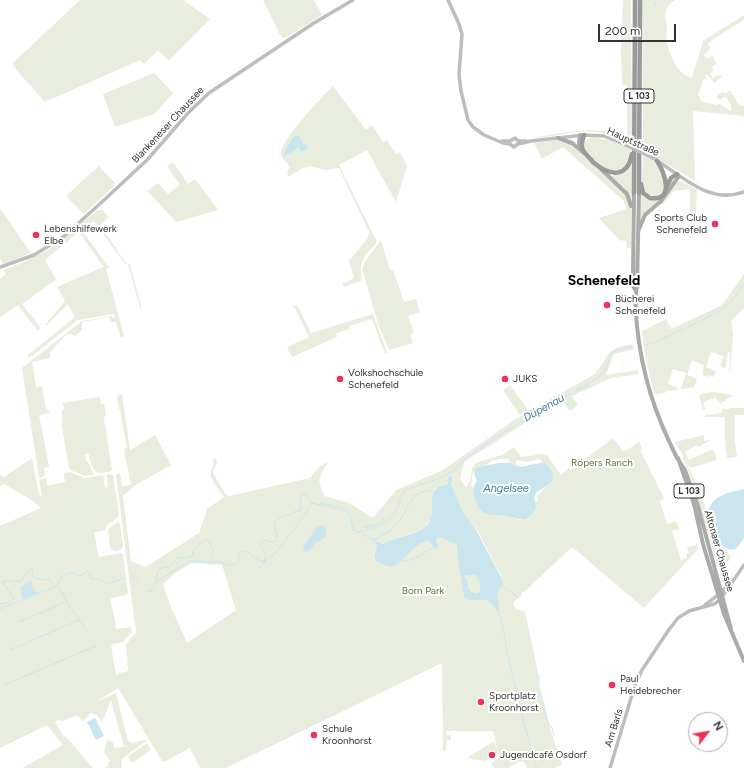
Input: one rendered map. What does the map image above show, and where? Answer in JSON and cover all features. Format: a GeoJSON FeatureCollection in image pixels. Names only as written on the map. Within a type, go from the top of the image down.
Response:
{"type":"FeatureCollection","features":[{"type":"Feature","properties":{"kind":"highway","name":"L 103"},"geometry":{"type":"LineString","coordinates":[[636,0],[636,193]]}},
{"type":"Feature","properties":{"kind":"highway","name":"L 103"},"geometry":{"type":"LineString","coordinates":[[636,193],[639,174],[640,0]]}},
{"type":"Feature","properties":{"kind":"highway"},"geometry":{"type":"LineString","coordinates":[[582,135],[582,147],[588,156],[599,167],[610,173],[624,170],[630,160],[635,140]]}},
{"type":"Feature","properties":{"kind":"highway"},"geometry":{"type":"LineString","coordinates":[[655,160],[664,174],[666,188]]}},
{"type":"Feature","properties":{"kind":"highway"},"geometry":{"type":"LineString","coordinates":[[639,174],[641,189],[644,195],[654,198],[660,196],[671,178],[678,175]]}},
{"type":"Feature","properties":{"kind":"main road","name":"Blankeneser Chaussee"},"geometry":{"type":"LineString","coordinates":[[0,267],[34,255],[63,237],[144,163],[191,109],[212,90],[314,23],[353,0]]}},
{"type":"Feature","properties":{"kind":"main road","name":"Hauptstraße"},"geometry":{"type":"LineString","coordinates":[[448,0],[462,34],[459,74],[461,91],[468,120],[484,135],[498,141],[510,142],[515,138],[518,142],[582,135],[604,136],[655,160],[706,192],[722,195],[744,192]]}},
{"type":"Feature","properties":{"kind":"main road"},"geometry":{"type":"LineString","coordinates":[[580,150],[578,143],[582,135]]}},
{"type":"Feature","properties":{"kind":"main road"},"geometry":{"type":"LineString","coordinates":[[558,138],[570,142],[588,156]]}},
{"type":"Feature","properties":{"kind":"main road","name":"Hauptstraße"},"geometry":{"type":"LineString","coordinates":[[510,142],[514,147],[518,142]]}},
{"type":"Feature","properties":{"kind":"main road"},"geometry":{"type":"LineString","coordinates":[[599,167],[627,194],[630,199],[633,219]]}},
{"type":"Feature","properties":{"kind":"main road"},"geometry":{"type":"LineString","coordinates":[[638,233],[645,215],[661,201],[678,175]]}},
{"type":"Feature","properties":{"kind":"main road","name":"L 103"},"geometry":{"type":"LineString","coordinates":[[633,219],[636,193]]}},
{"type":"Feature","properties":{"kind":"main road","name":"L 103"},"geometry":{"type":"LineString","coordinates":[[636,193],[638,233]]}},
{"type":"Feature","properties":{"kind":"main road","name":"Altonaer Chaussee"},"geometry":{"type":"LineString","coordinates":[[633,219],[633,286],[636,292]]}},
{"type":"Feature","properties":{"kind":"main road","name":"Altonaer Chaussee"},"geometry":{"type":"LineString","coordinates":[[638,233],[636,292],[639,344],[645,377],[657,416],[685,470],[696,501],[731,629]]}},
{"type":"Feature","properties":{"kind":"main road"},"geometry":{"type":"LineString","coordinates":[[714,604],[744,565]]}},
{"type":"Feature","properties":{"kind":"main road"},"geometry":{"type":"LineString","coordinates":[[703,606],[721,596]]}},
{"type":"Feature","properties":{"kind":"main road","name":"Altonaer Chaussee"},"geometry":{"type":"LineString","coordinates":[[721,596],[722,607],[744,661]]}},
{"type":"Feature","properties":{"kind":"main road"},"geometry":{"type":"LineString","coordinates":[[703,606],[714,604],[722,607]]}},
{"type":"Feature","properties":{"kind":"main road","name":"Am Barls"},"geometry":{"type":"LineString","coordinates":[[610,768],[635,685],[642,670],[678,618],[703,606]]}},
{"type":"Feature","properties":{"kind":"green space"},"geometry":{"type":"Polygon","coordinates":[[[80,0],[183,0],[210,19],[169,61],[158,50],[144,64],[140,60],[45,102],[13,66],[13,63],[80,0]]]}},
{"type":"Feature","properties":{"kind":"green space"},"geometry":{"type":"Polygon","coordinates":[[[263,0],[314,0],[322,15],[283,38],[279,33],[263,0]]]}},
{"type":"Feature","properties":{"kind":"green space"},"geometry":{"type":"Polygon","coordinates":[[[623,0],[631,0],[632,145],[606,134],[589,131],[532,138],[587,130],[606,131],[627,136],[627,85],[622,85],[621,53],[623,0]]]}},
{"type":"Feature","properties":{"kind":"green space"},"geometry":{"type":"Polygon","coordinates":[[[642,0],[675,0],[667,7],[665,14],[667,43],[675,64],[683,73],[692,78],[703,41],[744,15],[744,20],[712,40],[707,45],[711,46],[708,52],[704,55],[707,59],[713,56],[716,64],[712,67],[713,70],[710,74],[713,79],[720,75],[722,77],[714,83],[710,77],[705,74],[706,78],[702,81],[698,94],[701,101],[716,105],[720,104],[730,111],[732,109],[726,97],[720,100],[716,97],[721,92],[726,94],[728,91],[731,91],[739,105],[744,106],[744,116],[693,111],[695,180],[707,188],[643,150],[642,0]]]}},
{"type":"Feature","properties":{"kind":"green space"},"geometry":{"type":"Polygon","coordinates":[[[154,73],[173,93],[154,114],[115,127],[103,94],[154,73]]]}},
{"type":"Feature","properties":{"kind":"green space"},"geometry":{"type":"Polygon","coordinates":[[[333,86],[366,130],[372,125],[383,142],[387,140],[396,154],[400,152],[407,166],[396,202],[367,150],[339,165],[377,242],[365,256],[362,263],[361,281],[344,287],[342,284],[354,278],[349,261],[368,238],[369,232],[339,168],[325,170],[310,166],[303,168],[288,177],[287,172],[290,168],[281,155],[282,149],[294,130],[311,109],[333,86]]]}},
{"type":"Feature","properties":{"kind":"green space"},"geometry":{"type":"Polygon","coordinates":[[[592,137],[609,140],[631,150],[624,166],[616,171],[612,171],[604,168],[589,156],[585,150],[584,143],[592,137]]]}},
{"type":"Feature","properties":{"kind":"green space"},"geometry":{"type":"Polygon","coordinates":[[[555,140],[569,143],[624,192],[631,207],[631,248],[627,248],[626,241],[619,240],[599,218],[626,209],[624,201],[563,147],[542,159],[534,143],[555,140]]]}},
{"type":"Feature","properties":{"kind":"green space"},"geometry":{"type":"Polygon","coordinates":[[[633,155],[632,203],[625,189],[612,177],[613,175],[621,173],[626,169],[633,155]]]}},
{"type":"Feature","properties":{"kind":"green space"},"geometry":{"type":"Polygon","coordinates":[[[643,155],[660,166],[665,185],[663,192],[654,197],[646,194],[642,182],[643,155]]]}},
{"type":"Feature","properties":{"kind":"green space"},"geometry":{"type":"Polygon","coordinates":[[[173,162],[188,184],[195,179],[218,210],[176,222],[147,191],[158,183],[168,194],[180,185],[167,166],[173,162]]]}},
{"type":"Feature","properties":{"kind":"green space"},"geometry":{"type":"Polygon","coordinates":[[[99,166],[115,183],[114,186],[84,214],[66,196],[99,166]]]}},
{"type":"Feature","properties":{"kind":"green space"},"geometry":{"type":"Polygon","coordinates":[[[681,181],[697,190],[696,214],[690,216],[690,189],[674,191],[663,204],[660,204],[677,182],[681,181]]]}},
{"type":"Feature","properties":{"kind":"green space"},"geometry":{"type":"Polygon","coordinates":[[[641,190],[642,193],[659,200],[640,220],[641,190]]]}},
{"type":"Feature","properties":{"kind":"green space"},"geometry":{"type":"Polygon","coordinates":[[[0,208],[31,253],[3,264],[0,259],[0,208]]]}},
{"type":"Feature","properties":{"kind":"green space"},"geometry":{"type":"Polygon","coordinates":[[[98,210],[103,210],[109,217],[100,225],[126,263],[130,264],[142,309],[140,308],[128,264],[125,264],[94,221],[82,230],[109,268],[106,269],[124,336],[121,338],[116,322],[111,322],[109,317],[82,322],[82,330],[75,336],[72,334],[67,334],[50,352],[50,358],[32,362],[36,387],[42,386],[46,408],[51,413],[39,415],[49,467],[44,468],[45,476],[39,478],[22,368],[82,321],[111,316],[115,318],[114,314],[78,320],[29,358],[27,356],[75,317],[68,304],[47,325],[45,325],[65,301],[57,287],[103,267],[105,269],[79,232],[45,260],[56,279],[22,304],[41,328],[38,331],[18,305],[0,317],[0,279],[6,274],[4,270],[24,262],[51,248],[98,210]]]}},
{"type":"Feature","properties":{"kind":"green space"},"geometry":{"type":"Polygon","coordinates":[[[381,240],[390,270],[393,270],[404,302],[416,299],[420,312],[408,316],[414,333],[410,335],[413,343],[389,350],[378,323],[362,269],[365,261],[381,240]]]}},
{"type":"Feature","properties":{"kind":"green space"},"geometry":{"type":"Polygon","coordinates":[[[744,274],[744,308],[731,321],[733,334],[730,373],[730,353],[728,352],[725,369],[721,366],[723,356],[711,352],[706,367],[716,371],[714,377],[702,375],[704,365],[692,360],[687,375],[697,379],[694,387],[682,389],[681,388],[686,373],[673,369],[668,384],[677,387],[677,390],[669,391],[662,389],[657,387],[656,383],[657,388],[666,391],[665,393],[655,394],[653,391],[645,354],[642,331],[666,319],[671,329],[720,306],[744,274]]]}},
{"type":"Feature","properties":{"kind":"green space"},"geometry":{"type":"Polygon","coordinates":[[[297,305],[311,333],[373,314],[387,352],[385,354],[372,319],[349,326],[350,329],[336,333],[337,337],[292,357],[287,347],[309,337],[294,306],[297,305]]]}},
{"type":"Feature","properties":{"kind":"green space"},"geometry":{"type":"Polygon","coordinates":[[[633,344],[634,349],[614,354],[606,375],[638,370],[639,374],[611,378],[572,396],[578,405],[570,411],[562,401],[464,462],[460,478],[466,488],[470,481],[474,465],[478,462],[502,455],[514,447],[521,457],[541,454],[547,455],[561,475],[569,468],[571,470],[613,438],[623,451],[639,442],[642,449],[640,450],[664,498],[660,502],[667,524],[676,521],[679,529],[672,531],[681,560],[687,558],[686,554],[689,553],[687,547],[697,545],[698,549],[644,608],[572,547],[524,592],[522,591],[522,594],[513,603],[515,608],[525,612],[538,672],[538,686],[562,765],[554,768],[527,768],[523,761],[518,762],[508,768],[494,768],[491,763],[499,758],[498,754],[485,761],[467,758],[494,741],[498,752],[493,731],[447,731],[447,735],[451,735],[451,740],[447,740],[446,751],[443,751],[442,663],[226,768],[200,768],[190,748],[164,762],[162,761],[118,688],[96,702],[116,693],[128,741],[132,743],[147,740],[122,759],[121,768],[104,768],[107,767],[110,760],[104,752],[108,740],[113,742],[114,748],[124,747],[111,700],[102,722],[97,715],[91,713],[83,721],[77,715],[63,721],[58,720],[55,722],[63,736],[67,738],[93,768],[22,768],[63,745],[47,725],[0,748],[0,526],[41,508],[33,501],[4,484],[0,486],[0,475],[4,477],[32,458],[39,495],[42,496],[39,480],[46,478],[47,486],[65,482],[64,473],[70,472],[85,478],[103,475],[105,488],[108,487],[107,474],[113,475],[119,515],[107,525],[105,530],[94,532],[99,557],[123,554],[128,592],[127,595],[112,598],[110,600],[116,629],[131,627],[132,632],[123,642],[113,644],[111,646],[116,675],[128,670],[126,644],[136,633],[116,475],[120,473],[122,486],[131,485],[124,449],[127,448],[117,397],[119,394],[122,394],[130,450],[155,435],[171,465],[134,486],[123,496],[131,561],[146,567],[199,533],[207,509],[224,497],[211,477],[213,457],[217,462],[213,473],[226,495],[229,496],[310,478],[318,468],[327,462],[320,479],[320,486],[324,496],[349,503],[373,518],[396,490],[443,470],[514,420],[595,374],[609,353],[616,348],[633,344]],[[509,459],[491,461],[473,472],[471,485],[476,502],[479,508],[485,513],[505,515],[520,520],[523,519],[532,512],[536,505],[535,502],[538,500],[536,497],[542,492],[542,489],[549,484],[552,473],[548,465],[539,459],[526,462],[517,460],[515,465],[509,463],[509,459]],[[451,476],[446,484],[437,487],[434,491],[431,519],[425,527],[416,532],[390,540],[383,544],[375,540],[377,546],[374,553],[399,563],[413,548],[426,541],[430,542],[433,548],[438,544],[436,540],[439,537],[455,543],[464,597],[472,601],[486,600],[492,604],[497,611],[499,610],[499,604],[497,595],[499,589],[503,586],[501,576],[477,530],[462,510],[451,484],[452,480],[454,480],[451,476]],[[192,563],[175,573],[163,584],[170,605],[187,643],[236,610],[222,565],[192,563]]]}},
{"type":"Feature","properties":{"kind":"green space"},"geometry":{"type":"Polygon","coordinates":[[[510,385],[528,410],[520,415],[503,390],[510,385]]]}},
{"type":"Feature","properties":{"kind":"green space"},"geometry":{"type":"Polygon","coordinates":[[[711,392],[733,395],[721,403],[722,406],[715,397],[703,403],[706,409],[703,410],[699,396],[701,394],[711,392]]]}},
{"type":"Feature","properties":{"kind":"green space"},"geometry":{"type":"Polygon","coordinates":[[[100,397],[101,404],[104,404],[106,414],[104,418],[112,470],[109,472],[98,473],[92,467],[89,454],[85,454],[86,461],[88,462],[94,475],[85,476],[70,470],[69,467],[62,427],[62,410],[65,409],[62,403],[100,397]]]}},
{"type":"Feature","properties":{"kind":"green space"},"geometry":{"type":"Polygon","coordinates":[[[723,408],[726,410],[730,408],[744,408],[744,415],[735,415],[735,441],[737,457],[727,458],[725,442],[725,417],[705,417],[705,415],[721,413],[723,408]]]}},
{"type":"Feature","properties":{"kind":"green space"},"geometry":{"type":"Polygon","coordinates":[[[704,435],[704,441],[709,441],[698,447],[697,445],[685,452],[689,460],[713,449],[717,460],[690,468],[684,458],[697,488],[700,488],[706,510],[708,511],[718,539],[731,557],[725,567],[717,564],[691,477],[682,457],[684,457],[675,442],[704,435]]]}},
{"type":"Feature","properties":{"kind":"green space"},"geometry":{"type":"Polygon","coordinates":[[[118,522],[120,524],[123,546],[120,550],[114,551],[110,548],[108,529],[118,522]]]}},
{"type":"Feature","properties":{"kind":"green space"},"geometry":{"type":"Polygon","coordinates":[[[466,575],[475,575],[479,580],[480,591],[476,593],[469,589],[466,581],[466,575]]]}},
{"type":"Feature","properties":{"kind":"green space"},"geometry":{"type":"Polygon","coordinates":[[[147,743],[151,750],[132,763],[128,756],[147,743]]]}},
{"type":"Feature","properties":{"kind":"water"},"geometry":{"type":"Polygon","coordinates":[[[297,135],[300,137],[303,144],[306,144],[308,148],[301,152],[298,147],[290,154],[284,156],[289,144],[297,135]]]}},
{"type":"Feature","properties":{"kind":"water","name":"Angelsee"},"geometry":{"type":"Polygon","coordinates":[[[544,462],[552,472],[552,481],[535,495],[534,498],[536,507],[529,517],[525,519],[516,519],[488,514],[481,511],[477,505],[473,488],[477,481],[474,473],[475,469],[482,466],[500,463],[509,463],[521,467],[544,462]]]}},
{"type":"Feature","properties":{"kind":"water"},"geometry":{"type":"Polygon","coordinates":[[[450,476],[453,478],[451,484],[462,510],[476,530],[502,579],[503,586],[499,589],[497,595],[499,610],[497,611],[492,604],[486,600],[472,601],[464,597],[456,544],[439,537],[436,540],[439,547],[434,549],[430,542],[421,543],[403,560],[393,566],[381,564],[375,558],[377,546],[374,540],[383,544],[388,541],[412,534],[428,524],[432,516],[432,496],[438,487],[447,484],[448,477],[450,476]],[[466,575],[465,578],[467,579],[468,588],[472,592],[477,593],[480,591],[479,580],[475,575],[466,575]]]}},
{"type":"Feature","properties":{"kind":"water"},"geometry":{"type":"Polygon","coordinates":[[[744,489],[744,538],[737,548],[725,548],[717,537],[708,511],[713,502],[718,498],[728,493],[744,489]]]}},
{"type":"Feature","properties":{"kind":"water"},"geometry":{"type":"Polygon","coordinates":[[[321,525],[325,527],[326,537],[314,544],[309,551],[304,552],[303,547],[316,528],[321,525]]]}},
{"type":"Feature","properties":{"kind":"water"},"geometry":{"type":"Polygon","coordinates":[[[31,581],[34,590],[38,593],[23,599],[20,589],[31,581]]]}},
{"type":"Feature","properties":{"kind":"water"},"geometry":{"type":"Polygon","coordinates":[[[95,718],[104,736],[96,740],[87,722],[95,718]]]}},
{"type":"Feature","properties":{"kind":"waterway"},"geometry":{"type":"LineString","coordinates":[[655,6],[655,2],[657,0]]}},
{"type":"Feature","properties":{"kind":"waterway","name":"Düpenau"},"geometry":{"type":"LineString","coordinates":[[645,345],[653,343],[718,312],[730,303],[744,285]]}},
{"type":"Feature","properties":{"kind":"waterway","name":"Düpenau"},"geometry":{"type":"LineString","coordinates":[[451,476],[456,468],[467,458],[499,435],[596,379],[606,370],[613,352],[631,347]]}},
{"type":"Feature","properties":{"kind":"waterway","name":"Düpenau"},"geometry":{"type":"LineString","coordinates":[[443,477],[451,472]]}},
{"type":"Feature","properties":{"kind":"waterway","name":"Düpenau"},"geometry":{"type":"LineString","coordinates":[[357,532],[375,528],[391,518],[400,503],[404,490],[441,478]]}},
{"type":"Feature","properties":{"kind":"waterway"},"geometry":{"type":"LineString","coordinates":[[374,540],[395,526],[414,497],[425,491],[434,491]]}},
{"type":"Feature","properties":{"kind":"waterway","name":"Düpenau"},"geometry":{"type":"LineString","coordinates":[[217,561],[228,565],[236,564],[239,553],[242,551],[245,551],[258,560],[264,561],[266,554],[260,546],[261,542],[265,540],[273,542],[276,541],[277,535],[274,526],[276,521],[281,517],[300,511],[300,497],[302,495],[306,495],[312,503],[346,511],[350,516],[353,530],[360,533]]}},
{"type":"Feature","properties":{"kind":"waterway"},"geometry":{"type":"LineString","coordinates":[[264,561],[272,557],[299,523],[312,503]]}},
{"type":"Feature","properties":{"kind":"waterway","name":"Düpenau"},"geometry":{"type":"LineString","coordinates":[[320,503],[345,508],[354,515]]}},
{"type":"Feature","properties":{"kind":"waterway","name":"Düpenau"},"geometry":{"type":"LineString","coordinates":[[363,527],[375,525],[384,518]]}},
{"type":"Feature","properties":{"kind":"waterway","name":"Düpenau"},"geometry":{"type":"LineString","coordinates":[[362,534],[374,540]]}},
{"type":"Feature","properties":{"kind":"waterway","name":"Düpenau"},"geometry":{"type":"LineString","coordinates":[[147,592],[151,591],[155,586],[159,569],[170,566],[178,558],[188,558],[192,556],[194,549],[204,540],[208,540],[213,548],[213,555]]}},
{"type":"Feature","properties":{"kind":"waterway"},"geometry":{"type":"LineString","coordinates":[[402,561],[413,559],[433,548]]}},
{"type":"Feature","properties":{"kind":"waterway"},"geometry":{"type":"LineString","coordinates":[[158,581],[191,561],[218,562]]}},
{"type":"Feature","properties":{"kind":"waterway","name":"Düpenau"},"geometry":{"type":"LineString","coordinates":[[259,568],[265,561]]}},
{"type":"Feature","properties":{"kind":"waterway","name":"Düpenau"},"geometry":{"type":"LineString","coordinates":[[0,604],[7,603],[14,598],[3,583],[4,581],[21,581],[29,569],[32,569],[33,577],[43,580],[49,579],[55,586]]}},
{"type":"Feature","properties":{"kind":"waterway","name":"Düpenau"},"geometry":{"type":"LineString","coordinates":[[0,609],[57,586],[62,576],[72,572],[80,576],[88,571],[91,579],[100,579],[107,584],[124,578]]}},
{"type":"Feature","properties":{"kind":"waterway","name":"Düpenau"},"geometry":{"type":"LineString","coordinates":[[113,577],[116,581]]}},
{"type":"Feature","properties":{"kind":"waterway","name":"Düpenau"},"geometry":{"type":"LineString","coordinates":[[132,577],[137,578],[140,581]]}},
{"type":"Feature","properties":{"kind":"waterway"},"geometry":{"type":"LineString","coordinates":[[58,586],[68,604],[87,631]]}},
{"type":"Feature","properties":{"kind":"waterway"},"geometry":{"type":"LineString","coordinates":[[503,586],[519,598]]}},
{"type":"Feature","properties":{"kind":"waterway"},"geometry":{"type":"LineString","coordinates":[[19,622],[66,602]]}},
{"type":"Feature","properties":{"kind":"waterway"},"geometry":{"type":"LineString","coordinates":[[498,611],[503,627],[507,652],[521,711],[537,768]]}},
{"type":"Feature","properties":{"kind":"waterway"},"geometry":{"type":"LineString","coordinates":[[10,650],[79,620]]}},
{"type":"Feature","properties":{"kind":"waterway"},"geometry":{"type":"LineString","coordinates":[[4,685],[96,646]]}},
{"type":"Feature","properties":{"kind":"waterway"},"geometry":{"type":"LineString","coordinates":[[539,675],[539,687],[549,725],[552,728],[554,735]]}},
{"type":"Feature","properties":{"kind":"place","name":"Sports Club Schenefeld"},"geometry":{"type":"Point","coordinates":[715,224]}},
{"type":"Feature","properties":{"kind":"place","name":"Lebenshilfewerk Elbe"},"geometry":{"type":"Point","coordinates":[36,235]}},
{"type":"Feature","properties":{"kind":"place","name":"Bücherei Schenefeld"},"geometry":{"type":"Point","coordinates":[607,305]}},
{"type":"Feature","properties":{"kind":"place","name":"Volkshochschule Schenefeld"},"geometry":{"type":"Point","coordinates":[340,379]}},
{"type":"Feature","properties":{"kind":"place","name":"JUKS"},"geometry":{"type":"Point","coordinates":[505,379]}},
{"type":"Feature","properties":{"kind":"place","name":"Paul Heidebrecher"},"geometry":{"type":"Point","coordinates":[612,685]}},
{"type":"Feature","properties":{"kind":"place","name":"Sportplatz Kroonhorst"},"geometry":{"type":"Point","coordinates":[481,702]}},
{"type":"Feature","properties":{"kind":"place","name":"Schule Kroonhorst"},"geometry":{"type":"Point","coordinates":[314,735]}},
{"type":"Feature","properties":{"kind":"place","name":"Jugendcafé Osdorf"},"geometry":{"type":"Point","coordinates":[492,755]}},
{"type":"Feature","properties":{"kind":"district","name":"Schenefeld"},"geometry":{"type":"Point","coordinates":[604,281]}},
{"type":"Feature","properties":{"kind":"park label","name":"Röpers Ranch"},"geometry":{"type":"Point","coordinates":[602,463]}},
{"type":"Feature","properties":{"kind":"park label","name":"Born Park"},"geometry":{"type":"Point","coordinates":[423,591]}}]}
